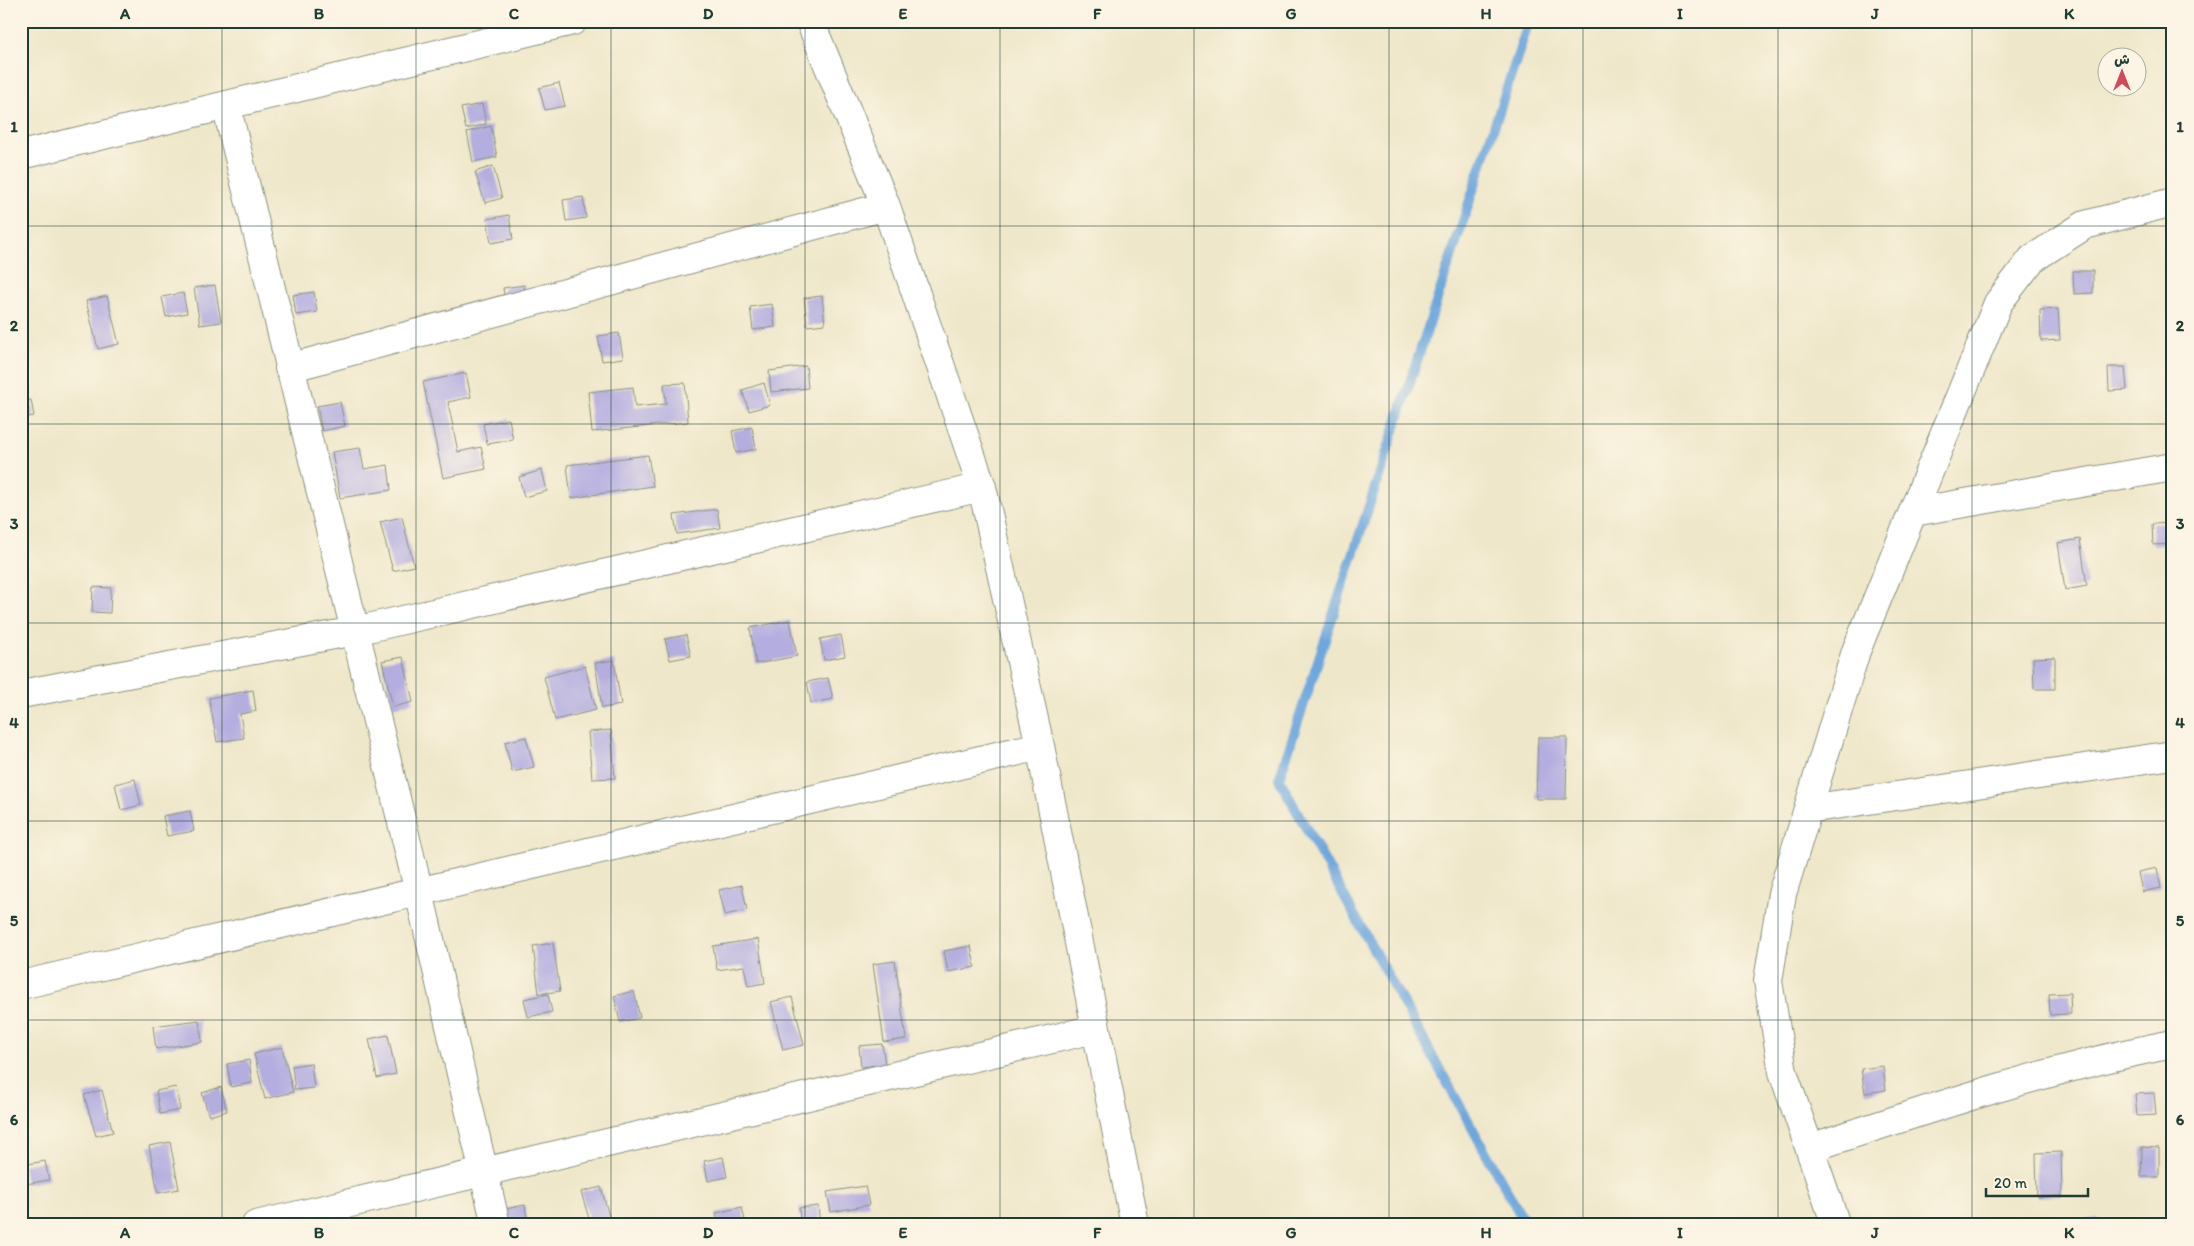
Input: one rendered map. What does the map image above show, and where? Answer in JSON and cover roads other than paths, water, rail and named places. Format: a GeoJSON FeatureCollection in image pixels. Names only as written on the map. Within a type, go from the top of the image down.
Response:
{"type":"FeatureCollection","features":[{"type":"Feature","properties":{"kind":"street"},"geometry":{"type":"LineString","coordinates":[[21,155],[573,21]]}},
{"type":"Feature","properties":{"kind":"street"},"geometry":{"type":"LineString","coordinates":[[810,21],[886,206],[982,487],[1040,746],[1135,1225]]}},
{"type":"Feature","properties":{"kind":"street"},"geometry":{"type":"LineString","coordinates":[[226,105],[419,892],[496,1225]]}},
{"type":"Feature","properties":{"kind":"street"},"geometry":{"type":"LineString","coordinates":[[1836,1225],[1783,1072],[1768,982],[1782,894],[1856,651],[1998,303],[2032,259],[2085,225],[2173,202]]}},
{"type":"Feature","properties":{"kind":"street"},"geometry":{"type":"LineString","coordinates":[[289,368],[886,206]]}},
{"type":"Feature","properties":{"kind":"street"},"geometry":{"type":"LineString","coordinates":[[1913,512],[2173,467]]}},
{"type":"Feature","properties":{"kind":"street"},"geometry":{"type":"LineString","coordinates":[[21,694],[355,630],[982,487]]}},
{"type":"Feature","properties":{"kind":"street"},"geometry":{"type":"LineString","coordinates":[[21,985],[1040,746]]}},
{"type":"Feature","properties":{"kind":"street"},"geometry":{"type":"LineString","coordinates":[[1808,810],[2173,755]]}},
{"type":"Feature","properties":{"kind":"street"},"geometry":{"type":"LineString","coordinates":[[256,1225],[1095,1029]]}},
{"type":"Feature","properties":{"kind":"street"},"geometry":{"type":"LineString","coordinates":[[1810,1148],[1993,1089],[2120,1054],[2173,1044]]}},
{"type":"Feature","properties":{"kind":"waterway"},"geometry":{"type":"LineString","coordinates":[[1526,1225],[1279,779],[1529,21]]}}]}
